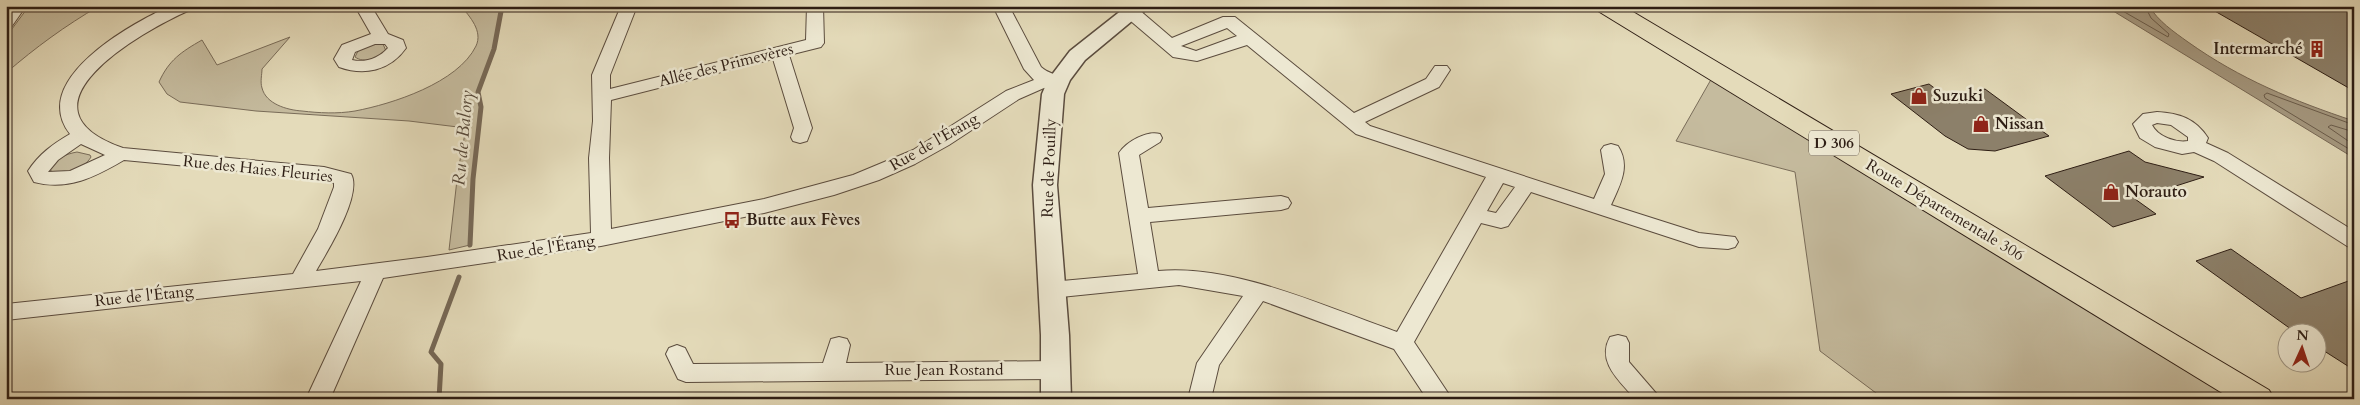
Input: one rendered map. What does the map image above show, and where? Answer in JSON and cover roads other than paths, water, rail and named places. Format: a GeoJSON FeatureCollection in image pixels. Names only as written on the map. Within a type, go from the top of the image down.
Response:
{"type":"FeatureCollection","features":[{"type":"Feature","properties":{"kind":"main road","name":"Route Départementale 306"},"geometry":{"type":"LineString","coordinates":[[1606,6],[2258,399]]}},
{"type":"Feature","properties":{"kind":"street"},"geometry":{"type":"LineString","coordinates":[[6,22],[18,6]]}},
{"type":"Feature","properties":{"kind":"street"},"geometry":{"type":"LineString","coordinates":[[121,154],[77,176],[62,179],[41,177],[38,171],[41,164],[63,146],[80,136],[67,111],[70,98],[92,64],[121,40],[161,16],[184,6]]}},
{"type":"Feature","properties":{"kind":"street"},"geometry":{"type":"LineString","coordinates":[[363,6],[382,38]]}},
{"type":"Feature","properties":{"kind":"street"},"geometry":{"type":"LineString","coordinates":[[601,239],[599,158],[602,97],[601,75],[629,6]]}},
{"type":"Feature","properties":{"kind":"street","name":"Allée des Primevères"},"geometry":{"type":"LineString","coordinates":[[602,97],[815,43],[816,6]]}},
{"type":"Feature","properties":{"kind":"street"},"geometry":{"type":"LineString","coordinates":[[1001,6],[1033,69],[1040,76],[1057,82]]}},
{"type":"Feature","properties":{"kind":"street"},"geometry":{"type":"LineString","coordinates":[[1136,10],[1179,53],[1196,56],[1249,38],[1363,130],[1699,240],[1728,242]]}},
{"type":"Feature","properties":{"kind":"street","name":"Rue de Pouilly"},"geometry":{"type":"LineString","coordinates":[[1056,399],[1045,185],[1053,94],[1057,82],[1075,57],[1136,10]]}},
{"type":"Feature","properties":{"kind":"street"},"geometry":{"type":"LineString","coordinates":[[780,51],[803,128],[800,137]]}},
{"type":"Feature","properties":{"kind":"street"},"geometry":{"type":"LineString","coordinates":[[1352,121],[1433,83],[1441,70]]}},
{"type":"Feature","properties":{"kind":"street","name":"Rue de l'Étang"},"geometry":{"type":"LineString","coordinates":[[6,312],[484,258],[601,239],[775,203],[849,184],[908,160],[941,142],[1018,90],[1040,82],[1057,82]]}},
{"type":"Feature","properties":{"kind":"street","name":"Rue des Haies Fleuries"},"geometry":{"type":"LineString","coordinates":[[80,136],[96,146],[121,154],[324,173],[344,179],[345,192],[312,261],[300,279]]}},
{"type":"Feature","properties":{"kind":"street"},"geometry":{"type":"LineString","coordinates":[[1149,280],[1129,153],[1154,138]]}},
{"type":"Feature","properties":{"kind":"street"},"geometry":{"type":"LineString","coordinates":[[2196,146],[2221,156],[2354,241]]}},
{"type":"Feature","properties":{"kind":"street"},"geometry":{"type":"LineString","coordinates":[[1600,208],[1615,174],[1611,150]]}},
{"type":"Feature","properties":{"kind":"street"},"geometry":{"type":"LineString","coordinates":[[1402,344],[1498,174]]}},
{"type":"Feature","properties":{"kind":"street"},"geometry":{"type":"LineString","coordinates":[[1474,214],[1501,221],[1527,184]]}},
{"type":"Feature","properties":{"kind":"street"},"geometry":{"type":"LineString","coordinates":[[1139,216],[1282,203]]}},
{"type":"Feature","properties":{"kind":"street"},"geometry":{"type":"LineString","coordinates":[[318,399],[376,270]]}},
{"type":"Feature","properties":{"kind":"street"},"geometry":{"type":"LineString","coordinates":[[1051,290],[1179,277],[1258,291],[1402,344],[1440,399]]}},
{"type":"Feature","properties":{"kind":"street"},"geometry":{"type":"LineString","coordinates":[[1201,395],[1208,363],[1258,291]]}},
{"type":"Feature","properties":{"kind":"street"},"geometry":{"type":"LineString","coordinates":[[1618,343],[1618,364],[1649,399]]}},
{"type":"Feature","properties":{"kind":"street"},"geometry":{"type":"LineString","coordinates":[[833,370],[839,345]]}},
{"type":"Feature","properties":{"kind":"street","name":"Rue Jean Rostand"},"geometry":{"type":"LineString","coordinates":[[676,354],[686,373],[833,370],[1056,370]]}},
{"type":"Feature","properties":{"kind":"water"},"geometry":{"type":"Polygon","coordinates":[[[2105,6],[2149,6],[2157,17],[2172,30],[2227,67],[2289,97],[2354,121],[2354,158],[2105,6]]]}},
{"type":"Feature","properties":{"kind":"waterway","name":"Ru de Balory"},"geometry":{"type":"LineString","coordinates":[[470,245],[473,179],[481,107],[478,92],[494,49],[502,6]]}},
{"type":"Feature","properties":{"kind":"waterway","name":"Ru de Balory"},"geometry":{"type":"LineString","coordinates":[[439,399],[441,364],[431,352],[459,277]]}},
{"type":"Feature","properties":{"kind":"place","name":"Intermarché"},"geometry":{"type":"Point","coordinates":[2317,49]}},
{"type":"Feature","properties":{"kind":"place","name":"Suzuki"},"geometry":{"type":"Point","coordinates":[1919,96]}},
{"type":"Feature","properties":{"kind":"place","name":"Nissan"},"geometry":{"type":"Point","coordinates":[1981,124]}},
{"type":"Feature","properties":{"kind":"place","name":"Norauto"},"geometry":{"type":"Point","coordinates":[2111,192]}},
{"type":"Feature","properties":{"kind":"place","name":"Butte aux Fèves"},"geometry":{"type":"Point","coordinates":[732,220]}}]}
